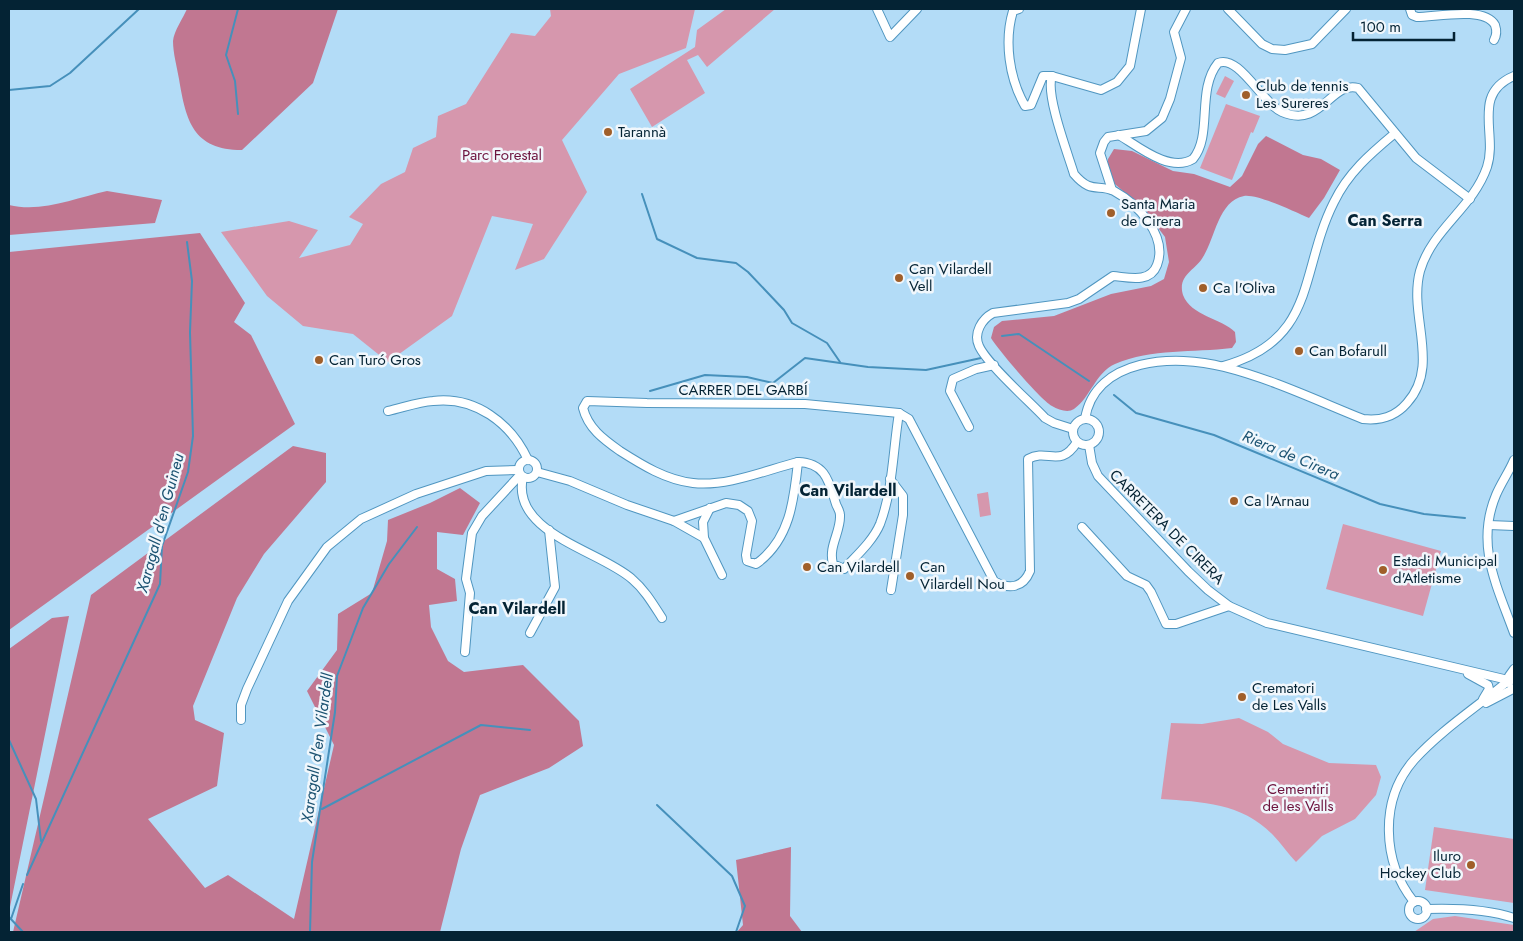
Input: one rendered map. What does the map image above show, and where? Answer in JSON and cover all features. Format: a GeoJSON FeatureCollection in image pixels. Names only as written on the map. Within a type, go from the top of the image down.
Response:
{"type":"FeatureCollection","features":[{"type":"Feature","properties":{"kind":"street"},"geometry":{"type":"LineString","coordinates":[[877,9],[890,37],[917,9]]}},
{"type":"Feature","properties":{"kind":"street"},"geometry":{"type":"LineString","coordinates":[[1019,9],[1013,11],[1008,38],[1010,61],[1020,97],[1025,106],[1031,105],[1043,76],[1052,76],[1101,90],[1117,82],[1130,66],[1141,9]]}},
{"type":"Feature","properties":{"kind":"street"},"geometry":{"type":"LineString","coordinates":[[1112,190],[1100,154],[1104,142],[1108,137],[1146,131],[1157,124],[1166,112],[1180,58],[1174,32],[1186,9]]}},
{"type":"Feature","properties":{"kind":"street"},"geometry":{"type":"LineString","coordinates":[[1228,9],[1262,44],[1272,49],[1285,50],[1312,44],[1346,9]]}},
{"type":"Feature","properties":{"kind":"street"},"geometry":{"type":"LineString","coordinates":[[1410,9],[1412,15],[1417,17],[1474,14],[1486,16],[1494,24],[1496,30],[1494,40]]}},
{"type":"Feature","properties":{"kind":"street"},"geometry":{"type":"LineString","coordinates":[[1119,135],[1167,162],[1182,164],[1193,159],[1200,146],[1209,80],[1218,64],[1227,62],[1236,66],[1270,105],[1290,114],[1306,115],[1315,112],[1343,90],[1358,88],[1394,134],[1424,165],[1470,199]]}},
{"type":"Feature","properties":{"kind":"street"},"geometry":{"type":"LineString","coordinates":[[1052,76],[1050,81],[1052,102],[1074,174],[1082,184],[1095,189],[1112,190],[1141,212],[1153,230],[1159,256],[1157,267],[1147,276],[1133,279],[1113,276],[1068,303],[992,313],[984,319],[979,330],[978,345],[994,365],[1045,418],[1073,429]]}},
{"type":"Feature","properties":{"kind":"street"},"geometry":{"type":"LineString","coordinates":[[1085,419],[1089,402],[1097,390],[1107,379],[1120,371],[1144,364],[1192,362],[1223,366],[1253,376],[1363,419],[1382,419],[1397,413],[1415,394],[1424,369],[1416,303],[1422,264],[1436,237],[1470,199],[1480,183],[1488,164],[1490,148],[1487,116],[1490,100],[1498,87],[1514,76]]}},
{"type":"Feature","properties":{"kind":"street"},"geometry":{"type":"LineString","coordinates":[[1223,366],[1243,360],[1263,349],[1277,338],[1290,323],[1302,303],[1326,221],[1338,193],[1360,164],[1394,134]]}},
{"type":"Feature","properties":{"kind":"street"},"geometry":{"type":"LineString","coordinates":[[969,427],[950,391],[953,379],[976,369],[994,365]]}},
{"type":"Feature","properties":{"kind":"street"},"geometry":{"type":"LineString","coordinates":[[388,412],[432,401],[454,401],[475,406],[493,415],[521,445],[528,460]]}},
{"type":"Feature","properties":{"kind":"street","name":"CARRER DEL GARBÍ"},"geometry":{"type":"LineString","coordinates":[[798,462],[726,480],[694,483],[672,478],[642,466],[593,430],[583,408],[587,401],[805,404],[898,413]]}},
{"type":"Feature","properties":{"kind":"street"},"geometry":{"type":"LineString","coordinates":[[674,521],[726,503],[738,505],[748,512],[752,521],[746,555],[747,561],[756,564],[776,545],[792,509],[798,462],[810,462],[827,477],[840,514],[838,530],[830,553],[833,564],[844,569],[862,550],[879,525],[890,479],[898,413],[910,419],[994,581],[1003,586],[1016,586],[1026,581],[1030,571],[1028,459],[1036,454],[1056,458],[1062,457],[1071,451],[1077,442]]}},
{"type":"Feature","properties":{"kind":"street"},"geometry":{"type":"LineString","coordinates":[[1085,419],[1094,422],[1099,430],[1096,440],[1089,444],[1077,442],[1073,437],[1073,429],[1077,422],[1085,419]]}},
{"type":"Feature","properties":{"kind":"street","name":"CARRETERA DE CIRERA"},"geometry":{"type":"LineString","coordinates":[[1089,444],[1092,463],[1098,476],[1188,571],[1229,606],[1267,623],[1508,680]]}},
{"type":"Feature","properties":{"kind":"street"},"geometry":{"type":"LineString","coordinates":[[537,472],[534,462],[528,460],[522,462],[520,490],[530,511],[541,525],[631,577],[646,592],[662,618]]}},
{"type":"Feature","properties":{"kind":"street"},"geometry":{"type":"LineString","coordinates":[[1514,460],[1496,495],[1489,525],[1487,547],[1491,571],[1514,633]]}},
{"type":"Feature","properties":{"kind":"street"},"geometry":{"type":"LineString","coordinates":[[241,720],[241,705],[247,689],[288,602],[327,547],[361,519],[385,507],[486,471],[520,474],[531,478],[537,472]]}},
{"type":"Feature","properties":{"kind":"street"},"geometry":{"type":"LineString","coordinates":[[537,472],[570,481],[627,505],[674,521],[704,538]]}},
{"type":"Feature","properties":{"kind":"street"},"geometry":{"type":"LineString","coordinates":[[465,652],[470,594],[466,579],[472,533],[482,516],[520,474]]}},
{"type":"Feature","properties":{"kind":"street"},"geometry":{"type":"LineString","coordinates":[[890,479],[903,496],[891,590]]}},
{"type":"Feature","properties":{"kind":"street"},"geometry":{"type":"LineString","coordinates":[[710,508],[703,522],[704,538],[722,575]]}},
{"type":"Feature","properties":{"kind":"street"},"geometry":{"type":"LineString","coordinates":[[1489,525],[1514,526]]}},
{"type":"Feature","properties":{"kind":"street"},"geometry":{"type":"LineString","coordinates":[[1082,527],[1127,576],[1146,585],[1152,592],[1166,624],[1176,624],[1229,606]]}},
{"type":"Feature","properties":{"kind":"street"},"geometry":{"type":"LineString","coordinates":[[530,634],[554,587],[549,530]]}},
{"type":"Feature","properties":{"kind":"street","name":"CARRETERA DE CIRERA"},"geometry":{"type":"LineString","coordinates":[[1449,666],[1488,685],[1487,692],[1474,710]]}},
{"type":"Feature","properties":{"kind":"street"},"geometry":{"type":"LineString","coordinates":[[1414,902],[1405,890],[1396,872],[1391,854],[1389,835],[1391,809],[1402,781],[1413,761],[1429,745],[1474,710],[1508,680],[1514,671]]}},
{"type":"Feature","properties":{"kind":"street"},"geometry":{"type":"LineString","coordinates":[[1474,710],[1514,690],[1508,680]]}},
{"type":"Feature","properties":{"kind":"street"},"geometry":{"type":"LineString","coordinates":[[1414,902],[1423,902],[1426,909],[1422,917],[1413,917],[1409,909],[1414,902]]}},
{"type":"Feature","properties":{"kind":"street"},"geometry":{"type":"LineString","coordinates":[[1426,909],[1476,911],[1501,914],[1514,918]]}},
{"type":"Feature","properties":{"kind":"green space","name":"Parc Forestal"},"geometry":{"type":"Polygon","coordinates":[[[550,9],[695,9],[686,48],[619,74],[562,140],[587,192],[544,259],[515,270],[533,224],[492,216],[452,316],[388,362],[353,334],[303,326],[267,296],[221,232],[289,221],[318,230],[299,258],[350,245],[363,224],[349,217],[381,184],[405,172],[413,148],[436,137],[438,116],[466,104],[511,33],[535,36],[551,16],[550,9]]]}},
{"type":"Feature","properties":{"kind":"green space"},"geometry":{"type":"Polygon","coordinates":[[[726,9],[775,9],[707,67],[698,55],[687,60],[705,93],[652,127],[630,89],[695,47],[697,30],[726,9]]]}},
{"type":"Feature","properties":{"kind":"green space"},"geometry":{"type":"Polygon","coordinates":[[[1225,76],[1234,81],[1225,98],[1216,94],[1225,76]]]}},
{"type":"Feature","properties":{"kind":"green space"},"geometry":{"type":"Polygon","coordinates":[[[1226,104],[1260,116],[1253,133],[1251,132],[1232,180],[1200,168],[1226,104]]]}},
{"type":"Feature","properties":{"kind":"green space"},"geometry":{"type":"Polygon","coordinates":[[[988,492],[991,515],[980,517],[977,494],[988,492]]]}},
{"type":"Feature","properties":{"kind":"green space","name":"Estadi Municipal d'Atletisme"},"geometry":{"type":"Polygon","coordinates":[[[1343,524],[1441,551],[1423,616],[1326,589],[1343,524]]]}},
{"type":"Feature","properties":{"kind":"green space","name":"Cementiri de les Valls"},"geometry":{"type":"Polygon","coordinates":[[[1239,718],[1268,732],[1283,744],[1329,763],[1376,765],[1381,777],[1376,795],[1355,819],[1322,836],[1296,862],[1273,835],[1248,816],[1235,810],[1207,803],[1161,799],[1171,723],[1202,724],[1239,718]]]}},
{"type":"Feature","properties":{"kind":"green space","name":"Iluro Hockey Club"},"geometry":{"type":"Polygon","coordinates":[[[1434,827],[1514,839],[1514,903],[1425,890],[1434,827]]]}},
{"type":"Feature","properties":{"kind":"green space"},"geometry":{"type":"Polygon","coordinates":[[[1455,916],[1514,925],[1514,932],[1414,932],[1433,919],[1455,916]]]}},
{"type":"Feature","properties":{"kind":"shaded area"},"geometry":{"type":"Polygon","coordinates":[[[187,9],[338,9],[313,83],[242,150],[226,149],[212,145],[202,139],[189,120],[174,55],[173,41],[187,9]]]}},
{"type":"Feature","properties":{"kind":"shaded area"},"geometry":{"type":"Polygon","coordinates":[[[1266,136],[1303,155],[1321,159],[1340,170],[1324,198],[1309,218],[1276,204],[1250,196],[1235,199],[1223,213],[1200,262],[1188,273],[1182,288],[1183,295],[1193,308],[1235,332],[1236,342],[1232,348],[1158,353],[1129,359],[1108,368],[1074,409],[1069,411],[1060,410],[1046,402],[995,344],[991,338],[994,327],[1002,321],[1054,316],[1111,294],[1151,286],[1164,279],[1169,262],[1165,237],[1143,208],[1110,180],[1107,170],[1108,159],[1114,149],[1132,151],[1173,171],[1194,174],[1230,187],[1242,176],[1258,144],[1266,136]]]}},
{"type":"Feature","properties":{"kind":"shaded area"},"geometry":{"type":"Polygon","coordinates":[[[107,191],[162,200],[155,223],[9,235],[9,205],[21,207],[46,206],[107,191]]]}},
{"type":"Feature","properties":{"kind":"shaded area"},"geometry":{"type":"Polygon","coordinates":[[[200,233],[245,303],[234,322],[251,335],[295,424],[9,630],[9,252],[200,233]]]}},
{"type":"Feature","properties":{"kind":"shaded area"},"geometry":{"type":"Polygon","coordinates":[[[293,446],[326,453],[326,482],[264,554],[237,598],[193,706],[195,720],[224,733],[217,786],[148,819],[205,888],[228,875],[294,919],[334,745],[307,691],[337,650],[338,614],[372,593],[387,541],[388,520],[430,503],[460,488],[480,503],[463,535],[437,532],[437,569],[455,579],[457,601],[429,605],[431,627],[448,661],[464,672],[523,665],[579,721],[583,746],[549,768],[480,795],[461,849],[440,932],[13,932],[91,595],[293,446]]]}},
{"type":"Feature","properties":{"kind":"shaded area"},"geometry":{"type":"Polygon","coordinates":[[[69,616],[9,912],[9,649],[52,618],[69,616]]]}},
{"type":"Feature","properties":{"kind":"shaded area"},"geometry":{"type":"Polygon","coordinates":[[[791,847],[790,916],[802,932],[737,932],[743,925],[736,860],[791,847]]]}},
{"type":"Feature","properties":{"kind":"waterway"},"geometry":{"type":"LineString","coordinates":[[9,90],[50,86],[70,73],[139,9]]}},
{"type":"Feature","properties":{"kind":"waterway"},"geometry":{"type":"LineString","coordinates":[[238,9],[226,55],[235,81],[238,114]]}},
{"type":"Feature","properties":{"kind":"waterway","name":"Riera de Cirera"},"geometry":{"type":"LineString","coordinates":[[642,194],[657,239],[697,258],[736,263],[748,272],[784,310],[792,323],[827,343],[840,362]]}},
{"type":"Feature","properties":{"kind":"waterway","name":"Xaragall d'en Guineu"},"geometry":{"type":"LineString","coordinates":[[27,875],[160,584],[162,546],[188,472],[193,436],[190,332],[192,281],[187,242]]}},
{"type":"Feature","properties":{"kind":"waterway","name":"Riera de Cirera"},"geometry":{"type":"LineString","coordinates":[[1002,336],[1019,334],[1089,381]]}},
{"type":"Feature","properties":{"kind":"waterway","name":"Riera de Cirera"},"geometry":{"type":"LineString","coordinates":[[650,391],[705,375],[747,377],[773,383],[805,358],[868,367],[926,370],[981,358]]}},
{"type":"Feature","properties":{"kind":"waterway","name":"Riera de Cirera"},"geometry":{"type":"LineString","coordinates":[[1114,395],[1136,413],[1214,435],[1380,504],[1424,514],[1465,518]]}},
{"type":"Feature","properties":{"kind":"waterway","name":"Xaragall d'en Vilardell"},"geometry":{"type":"LineString","coordinates":[[310,932],[312,862],[335,712],[337,676],[363,608],[389,564],[417,527]]}},
{"type":"Feature","properties":{"kind":"waterway"},"geometry":{"type":"LineString","coordinates":[[322,809],[481,725],[530,730]]}},
{"type":"Feature","properties":{"kind":"waterway"},"geometry":{"type":"LineString","coordinates":[[9,740],[36,799],[41,841]]}},
{"type":"Feature","properties":{"kind":"waterway"},"geometry":{"type":"LineString","coordinates":[[657,805],[732,876],[745,906],[736,932]]}},
{"type":"Feature","properties":{"kind":"waterway","name":"Xaragall d'en Guineu"},"geometry":{"type":"LineString","coordinates":[[11,919],[23,884]]}},
{"type":"Feature","properties":{"kind":"waterway"},"geometry":{"type":"LineString","coordinates":[[9,917],[23,932]]}},
{"type":"Feature","properties":{"kind":"place","name":"Club de tennis Les Sureres"},"geometry":{"type":"Point","coordinates":[1246,95]}},
{"type":"Feature","properties":{"kind":"place","name":"Tarannà"},"geometry":{"type":"Point","coordinates":[608,132]}},
{"type":"Feature","properties":{"kind":"place","name":"Santa Maria de Cirera"},"geometry":{"type":"Point","coordinates":[1111,213]}},
{"type":"Feature","properties":{"kind":"place","name":"Can Vilardell Vell"},"geometry":{"type":"Point","coordinates":[899,278]}},
{"type":"Feature","properties":{"kind":"place","name":"Ca l'Oliva"},"geometry":{"type":"Point","coordinates":[1203,288]}},
{"type":"Feature","properties":{"kind":"place","name":"Can Bofarull"},"geometry":{"type":"Point","coordinates":[1299,351]}},
{"type":"Feature","properties":{"kind":"place","name":"Can Turó Gros"},"geometry":{"type":"Point","coordinates":[319,360]}},
{"type":"Feature","properties":{"kind":"place","name":"Ca l'Arnau"},"geometry":{"type":"Point","coordinates":[1234,501]}},
{"type":"Feature","properties":{"kind":"place","name":"Can Vilardell"},"geometry":{"type":"Point","coordinates":[807,567]}},
{"type":"Feature","properties":{"kind":"place","name":"Estadi Municipal d'Atletisme"},"geometry":{"type":"Point","coordinates":[1383,570]}},
{"type":"Feature","properties":{"kind":"place","name":"Can Vilardell Nou"},"geometry":{"type":"Point","coordinates":[910,576]}},
{"type":"Feature","properties":{"kind":"place","name":"Crematori de Les Valls"},"geometry":{"type":"Point","coordinates":[1242,697]}},
{"type":"Feature","properties":{"kind":"place","name":"Iluro Hockey Club"},"geometry":{"type":"Point","coordinates":[1471,865]}},
{"type":"Feature","properties":{"kind":"district","name":"Can Serra"},"geometry":{"type":"Point","coordinates":[1385,220]}},
{"type":"Feature","properties":{"kind":"district","name":"Can Vilardell"},"geometry":{"type":"Point","coordinates":[848,490]}},
{"type":"Feature","properties":{"kind":"district","name":"Can Vilardell"},"geometry":{"type":"Point","coordinates":[517,608]}}]}
